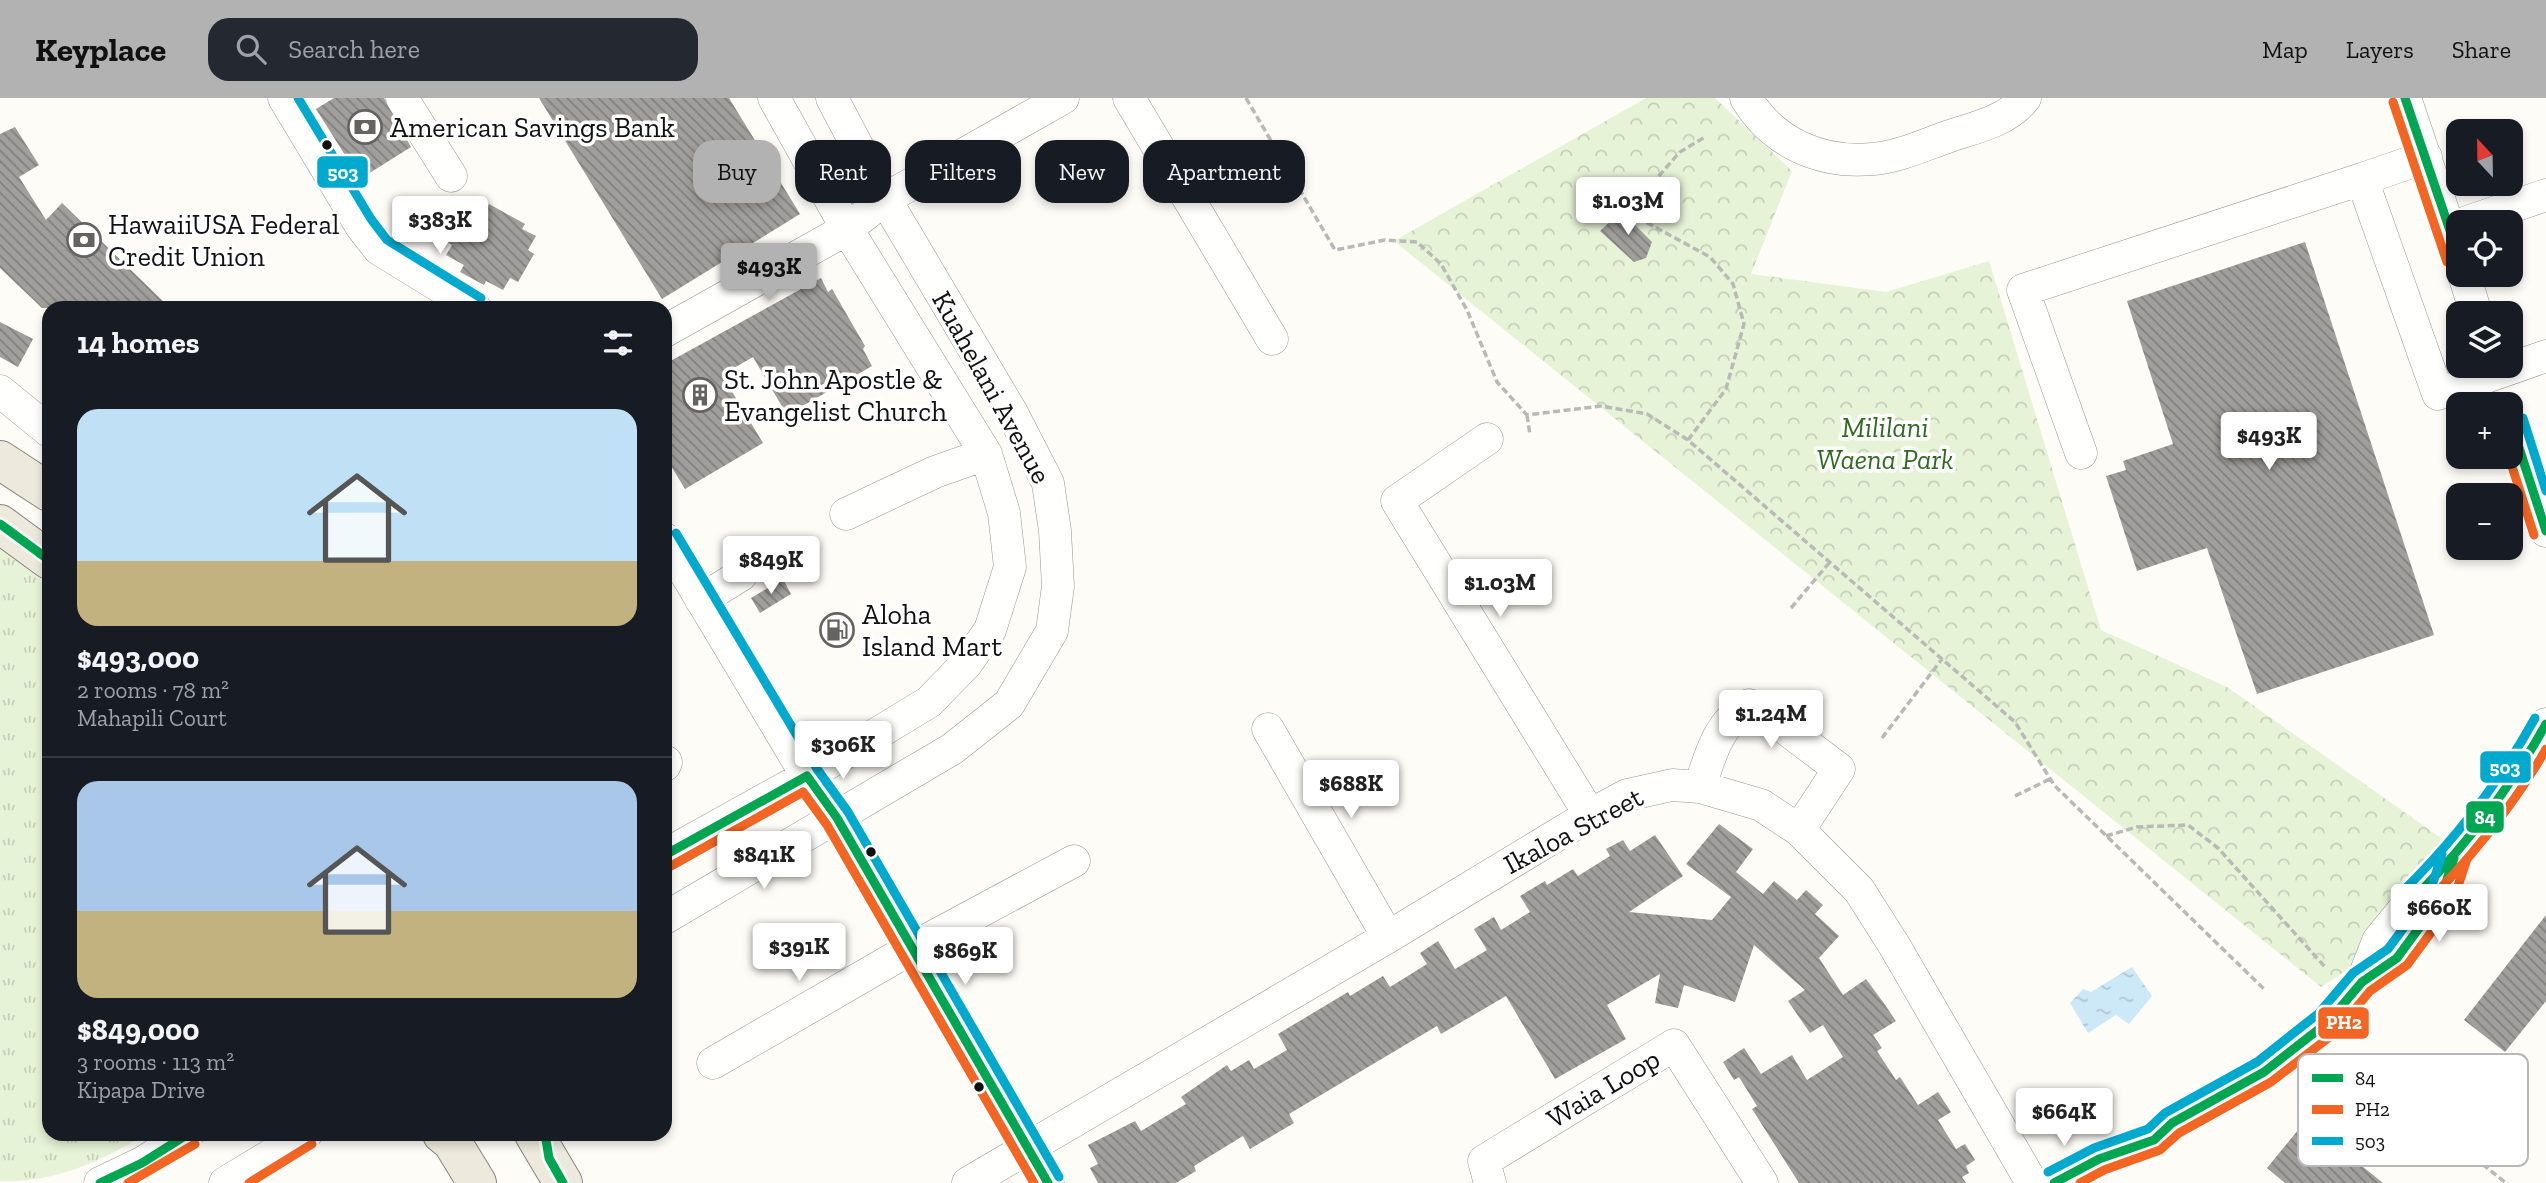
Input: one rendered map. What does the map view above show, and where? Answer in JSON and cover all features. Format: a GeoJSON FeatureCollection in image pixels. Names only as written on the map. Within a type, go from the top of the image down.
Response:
{"type":"FeatureCollection","features":[{"type":"Feature","properties":{"kind":"main road"},"geometry":{"type":"LineString","coordinates":[[0,460],[42,487]]}},
{"type":"Feature","properties":{"kind":"main road"},"geometry":{"type":"LineString","coordinates":[[0,524],[42,555]]}},
{"type":"Feature","properties":{"kind":"main road"},"geometry":{"type":"LineString","coordinates":[[451,1141],[477,1183]]}},
{"type":"Feature","properties":{"kind":"main road"},"geometry":{"type":"LineString","coordinates":[[470,1141],[496,1183]]}},
{"type":"Feature","properties":{"kind":"street"},"geometry":{"type":"LineString","coordinates":[[284,98],[361,226],[379,249],[464,301]]}},
{"type":"Feature","properties":{"kind":"street"},"geometry":{"type":"LineString","coordinates":[[402,98],[451,176]]}},
{"type":"Feature","properties":{"kind":"street","name":"Kuahelani Avenue"},"geometry":{"type":"LineString","coordinates":[[672,851],[807,776],[929,702],[966,664],[990,630],[1010,567],[1004,513],[986,454],[847,229],[774,98]]}},
{"type":"Feature","properties":{"kind":"street","name":"Kuahelani Avenue"},"geometry":{"type":"LineString","coordinates":[[832,98],[854,140]]}},
{"type":"Feature","properties":{"kind":"street"},"geometry":{"type":"LineString","coordinates":[[891,196],[1063,98]]}},
{"type":"Feature","properties":{"kind":"street"},"geometry":{"type":"LineString","coordinates":[[1129,98],[1272,340]]}},
{"type":"Feature","properties":{"kind":"street"},"geometry":{"type":"LineString","coordinates":[[1746,98],[1758,117],[1786,142],[1819,155],[1847,160],[1876,159],[1990,123],[2016,110],[2025,98]]}},
{"type":"Feature","properties":{"kind":"street"},"geometry":{"type":"LineString","coordinates":[[2405,98],[2426,157],[2451,210]]}},
{"type":"Feature","properties":{"kind":"street"},"geometry":{"type":"LineString","coordinates":[[2081,453],[2023,290],[2426,157]]}},
{"type":"Feature","properties":{"kind":"street"},"geometry":{"type":"LineString","coordinates":[[2362,179],[2438,394],[2475,378]]}},
{"type":"Feature","properties":{"kind":"street"},"geometry":{"type":"LineString","coordinates":[[2502,210],[2546,195]]}},
{"type":"Feature","properties":{"kind":"street"},"geometry":{"type":"LineString","coordinates":[[672,327],[847,229],[881,203]]}},
{"type":"Feature","properties":{"kind":"street","name":"Kuahelani Avenue"},"geometry":{"type":"LineString","coordinates":[[672,914],[952,749],[1009,704],[1052,631],[1058,586],[1055,531],[1048,483],[1012,413],[888,203]]}},
{"type":"Feature","properties":{"kind":"street"},"geometry":{"type":"LineString","coordinates":[[2523,362],[2546,356]]}},
{"type":"Feature","properties":{"kind":"street"},"geometry":{"type":"LineString","coordinates":[[0,391],[42,425]]}},
{"type":"Feature","properties":{"kind":"street"},"geometry":{"type":"LineString","coordinates":[[1487,439],[1397,501],[1590,815]]}},
{"type":"Feature","properties":{"kind":"street"},"geometry":{"type":"LineString","coordinates":[[846,514],[935,472],[986,454]]}},
{"type":"Feature","properties":{"kind":"street"},"geometry":{"type":"LineString","coordinates":[[2523,459],[2546,531]]}},
{"type":"Feature","properties":{"kind":"street"},"geometry":{"type":"LineString","coordinates":[[672,552],[807,776],[837,818],[1048,1183]]}},
{"type":"Feature","properties":{"kind":"street"},"geometry":{"type":"LineString","coordinates":[[701,600],[741,575]]}},
{"type":"Feature","properties":{"kind":"street"},"geometry":{"type":"LineString","coordinates":[[1700,787],[1711,750],[1736,712],[1749,705],[1761,710],[1839,769],[1799,830]]}},
{"type":"Feature","properties":{"kind":"street"},"geometry":{"type":"LineString","coordinates":[[2054,1183],[2099,1159],[2154,1140],[2172,1124],[2264,1072],[2328,1022],[2362,982],[2378,941],[2423,886],[2454,858],[2519,769],[2546,724]]}},
{"type":"Feature","properties":{"kind":"street"},"geometry":{"type":"LineString","coordinates":[[1268,729],[1388,937]]}},
{"type":"Feature","properties":{"kind":"street","name":"Ikaloa Street"},"geometry":{"type":"LineString","coordinates":[[968,1183],[1388,937],[1590,815],[1627,795],[1651,788],[1700,787],[1761,805],[1799,830],[1859,890],[1894,945],[2032,1183]]}},
{"type":"Feature","properties":{"kind":"street"},"geometry":{"type":"LineString","coordinates":[[713,1063],[912,948],[1074,861]]}},
{"type":"Feature","properties":{"kind":"street","name":"Waia Loop"},"geometry":{"type":"LineString","coordinates":[[1490,1183],[1484,1161],[1674,1045],[1762,1183]]}},
{"type":"Feature","properties":{"kind":"street"},"geometry":{"type":"LineString","coordinates":[[100,1183],[142,1163],[177,1141]]}},
{"type":"Feature","properties":{"kind":"street"},"geometry":{"type":"LineString","coordinates":[[225,1183],[294,1141]]}},
{"type":"Feature","properties":{"kind":"path"},"geometry":{"type":"LineString","coordinates":[[1245,98],[1335,250],[1385,240],[1417,242],[1441,264],[1467,310],[1497,382],[1527,415],[1530,435]]}},
{"type":"Feature","properties":{"kind":"path"},"geometry":{"type":"LineString","coordinates":[[1688,440],[1726,389],[1744,324],[1733,284],[1710,257],[1642,220],[1642,196],[1680,152],[1705,137]]}},
{"type":"Feature","properties":{"kind":"path"},"geometry":{"type":"LineString","coordinates":[[1527,415],[1601,406],[1647,414],[1688,440],[2015,722],[2050,779],[2265,989]]}},
{"type":"Feature","properties":{"kind":"path"},"geometry":{"type":"LineString","coordinates":[[1791,608],[1830,562]]}},
{"type":"Feature","properties":{"kind":"path"},"geometry":{"type":"LineString","coordinates":[[1882,738],[1942,659]]}},
{"type":"Feature","properties":{"kind":"path"},"geometry":{"type":"LineString","coordinates":[[2015,796],[2050,779]]}},
{"type":"Feature","properties":{"kind":"path"},"geometry":{"type":"LineString","coordinates":[[2106,836],[2137,827],[2188,825],[2218,848],[2326,968]]}},
{"type":"Feature","properties":{"kind":"path"},"geometry":{"type":"LineString","coordinates":[[2484,1166],[2505,1183]]}},
{"type":"Feature","properties":{"kind":"green space","name":"Mililani Waena Park"},"geometry":{"type":"Polygon","coordinates":[[[1646,98],[1715,98],[1792,171],[1751,274],[1886,292],[1989,261],[2101,630],[2227,687],[2444,840],[2347,970],[2321,987],[1394,241],[1646,98]]]}},
{"type":"Feature","properties":{"kind":"green space"},"geometry":{"type":"Polygon","coordinates":[[[0,545],[42,581],[42,1141],[133,1141],[76,1169],[40,1178],[0,1181],[0,545]]]}},
{"type":"Feature","properties":{"kind":"water"},"geometry":{"type":"Polygon","coordinates":[[[2132,967],[2152,996],[2129,1024],[2116,1015],[2088,1033],[2070,1003],[2083,989],[2091,992],[2132,967]]]}},
{"type":"Feature","properties":{"kind":"building","name":"American Savings Bank"},"geometry":{"type":"Polygon","coordinates":[[[334,98],[384,98],[411,147],[360,179],[316,109],[334,98]]]}},
{"type":"Feature","properties":{"kind":"building"},"geometry":{"type":"Polygon","coordinates":[[[539,98],[729,98],[755,140],[693,140],[693,203],[781,203],[781,183],[800,214],[662,299],[539,98]]]}},
{"type":"Feature","properties":{"kind":"building"},"geometry":{"type":"Polygon","coordinates":[[[15,127],[39,165],[19,177],[46,220],[62,203],[163,301],[42,301],[42,308],[0,268],[0,134],[15,127]]]}},
{"type":"Feature","properties":{"kind":"building"},"geometry":{"type":"Polygon","coordinates":[[[489,204],[525,224],[522,229],[536,236],[528,250],[534,254],[518,282],[510,278],[503,290],[486,281],[484,285],[460,272],[464,265],[446,255],[452,245],[445,240],[459,216],[467,220],[474,207],[484,213],[489,204]]]}},
{"type":"Feature","properties":{"kind":"building"},"geometry":{"type":"Polygon","coordinates":[[[1621,211],[1652,242],[1646,258],[1634,262],[1600,231],[1621,211]]]}},
{"type":"Feature","properties":{"kind":"building"},"geometry":{"type":"Polygon","coordinates":[[[2305,242],[2434,635],[2257,694],[2207,548],[2137,571],[2106,476],[2126,470],[2123,461],[2173,444],[2127,301],[2305,242]]]}},
{"type":"Feature","properties":{"kind":"building","name":"St. John Apostle & Evangelist Church"},"geometry":{"type":"Polygon","coordinates":[[[821,278],[828,292],[832,289],[865,346],[863,349],[872,366],[787,415],[753,357],[722,375],[763,443],[685,489],[672,468],[672,360],[821,278]]]}},
{"type":"Feature","properties":{"kind":"building"},"geometry":{"type":"Polygon","coordinates":[[[0,322],[33,339],[18,367],[0,357],[0,322]]]}},
{"type":"Feature","properties":{"kind":"building"},"geometry":{"type":"Polygon","coordinates":[[[783,579],[791,594],[760,613],[751,598],[783,579]]]}},
{"type":"Feature","properties":{"kind":"building"},"geometry":{"type":"Polygon","coordinates":[[[1719,824],[1753,849],[1736,872],[1763,894],[1774,881],[1797,900],[1806,890],[1823,905],[1815,914],[1839,936],[1819,958],[1843,995],[1866,979],[1896,1021],[1873,1035],[1882,1048],[1877,1051],[1896,1080],[1900,1077],[1918,1105],[1938,1092],[1951,1112],[1938,1120],[1956,1149],[1965,1144],[1975,1160],[1966,1166],[1969,1173],[1962,1177],[1966,1183],[1799,1183],[1752,1109],[1757,1106],[1739,1077],[1734,1080],[1723,1062],[1744,1048],[1761,1074],[1792,1055],[1807,1080],[1843,1057],[1823,1025],[1810,1033],[1788,1001],[1805,990],[1754,945],[1735,1002],[1684,985],[1678,1008],[1655,1003],[1660,974],[1607,1005],[1626,1039],[1555,1079],[1506,996],[1441,1034],[1437,1026],[1289,1114],[1294,1123],[1250,1149],[1243,1136],[1194,1166],[1196,1171],[1176,1183],[1098,1183],[1090,1168],[1098,1164],[1088,1145],[1135,1121],[1141,1131],[1186,1104],[1181,1097],[1227,1065],[1231,1071],[1249,1060],[1254,1069],[1287,1050],[1278,1034],[1348,992],[1350,996],[1383,976],[1390,987],[1427,964],[1420,953],[1438,941],[1455,969],[1487,950],[1474,929],[1494,917],[1501,930],[1530,912],[1520,896],[1545,881],[1547,885],[1573,869],[1578,876],[1610,856],[1606,849],[1623,840],[1630,851],[1655,835],[1683,876],[1629,912],[1712,920],[1731,897],[1686,864],[1719,824]]]}},
{"type":"Feature","properties":{"kind":"building"},"geometry":{"type":"Polygon","coordinates":[[[2546,915],[2546,1001],[2505,1052],[2464,1020],[2546,915]]]}},
{"type":"Feature","properties":{"kind":"building"},"geometry":{"type":"Polygon","coordinates":[[[2298,1130],[2298,1166],[2362,1166],[2383,1183],[2285,1183],[2267,1168],[2298,1130]]]}},
{"type":"Feature","properties":{"kind":"transit line","name":"503"},"geometry":{"type":"LineString","coordinates":[[298,98],[371,219],[387,240],[481,298]]}},
{"type":"Feature","properties":{"kind":"transit line","name":"84"},"geometry":{"type":"LineString","coordinates":[[2405,98],[2446,219]]}},
{"type":"Feature","properties":{"kind":"transit line","name":"PH2"},"geometry":{"type":"LineString","coordinates":[[2393,102],[2446,259]]}},
{"type":"Feature","properties":{"kind":"transit line","name":"503"},"geometry":{"type":"LineString","coordinates":[[2523,418],[2546,491]]}},
{"type":"Feature","properties":{"kind":"transit line","name":"84"},"geometry":{"type":"LineString","coordinates":[[2523,460],[2546,531]]}},
{"type":"Feature","properties":{"kind":"transit line","name":"PH2"},"geometry":{"type":"LineString","coordinates":[[2513,469],[2534,535]]}},
{"type":"Feature","properties":{"kind":"transit line","name":"84"},"geometry":{"type":"LineString","coordinates":[[0,524],[42,555]]}},
{"type":"Feature","properties":{"kind":"transit line","name":"503"},"geometry":{"type":"LineString","coordinates":[[676,533],[817,769],[848,812],[1059,1177]]}},
{"type":"Feature","properties":{"kind":"transit line","name":"503"},"geometry":{"type":"LineString","coordinates":[[2402,892],[2475,810],[2535,718]]}},
{"type":"Feature","properties":{"kind":"transit line","name":"84"},"geometry":{"type":"LineString","coordinates":[[2411,901],[2484,817],[2517,772],[2546,724]]}},
{"type":"Feature","properties":{"kind":"transit line","name":"PH2"},"geometry":{"type":"LineString","coordinates":[[2420,910],[2488,834],[2519,793],[2546,749]]}},
{"type":"Feature","properties":{"kind":"transit line","name":"84"},"geometry":{"type":"LineString","coordinates":[[672,851],[807,776],[837,818],[1048,1183]]}},
{"type":"Feature","properties":{"kind":"transit line","name":"PH2"},"geometry":{"type":"LineString","coordinates":[[672,865],[803,792],[827,825],[1034,1183]]}},
{"type":"Feature","properties":{"kind":"transit line","name":"503"},"geometry":{"type":"LineString","coordinates":[[2048,1172],[2094,1148],[2148,1129],[2165,1113],[2257,1062],[2319,1013],[2353,973],[2388,949],[2430,892],[2442,854]]}},
{"type":"Feature","properties":{"kind":"transit line","name":"84"},"geometry":{"type":"LineString","coordinates":[[2054,1183],[2099,1159],[2154,1140],[2172,1123],[2264,1072],[2328,1022],[2362,982],[2397,958],[2441,898],[2454,858]]}},
{"type":"Feature","properties":{"kind":"transit line","name":"PH2"},"geometry":{"type":"LineString","coordinates":[[2307,1054],[2336,1032],[2370,991],[2407,965],[2452,904],[2466,862]]}},
{"type":"Feature","properties":{"kind":"transit line","name":"PH2"},"geometry":{"type":"LineString","coordinates":[[2080,1183],[2104,1170],[2160,1150],[2179,1133],[2271,1082],[2298,1061]]}},
{"type":"Feature","properties":{"kind":"transit line","name":"84"},"geometry":{"type":"LineString","coordinates":[[100,1183],[142,1163],[177,1141]]}},
{"type":"Feature","properties":{"kind":"transit line","name":"84"},"geometry":{"type":"LineString","coordinates":[[546,1141],[549,1158],[563,1183]]}},
{"type":"Feature","properties":{"kind":"transit line","name":"PH2"},"geometry":{"type":"LineString","coordinates":[[128,1183],[195,1144]]}},
{"type":"Feature","properties":{"kind":"transit line","name":"PH2"},"geometry":{"type":"LineString","coordinates":[[249,1183],[312,1144]]}},
{"type":"Feature","properties":{"kind":"place","name":"American Savings Bank"},"geometry":{"type":"Point","coordinates":[365,127]}},
{"type":"Feature","properties":{"kind":"place","name":"HawaiiUSA Federal Credit Union"},"geometry":{"type":"Point","coordinates":[84,240]}},
{"type":"Feature","properties":{"kind":"place","name":"St. John Apostle & Evangelist Church"},"geometry":{"type":"Point","coordinates":[700,395]}},
{"type":"Feature","properties":{"kind":"place","name":"Aloha Island Mart"},"geometry":{"type":"Point","coordinates":[837,630]}}]}
